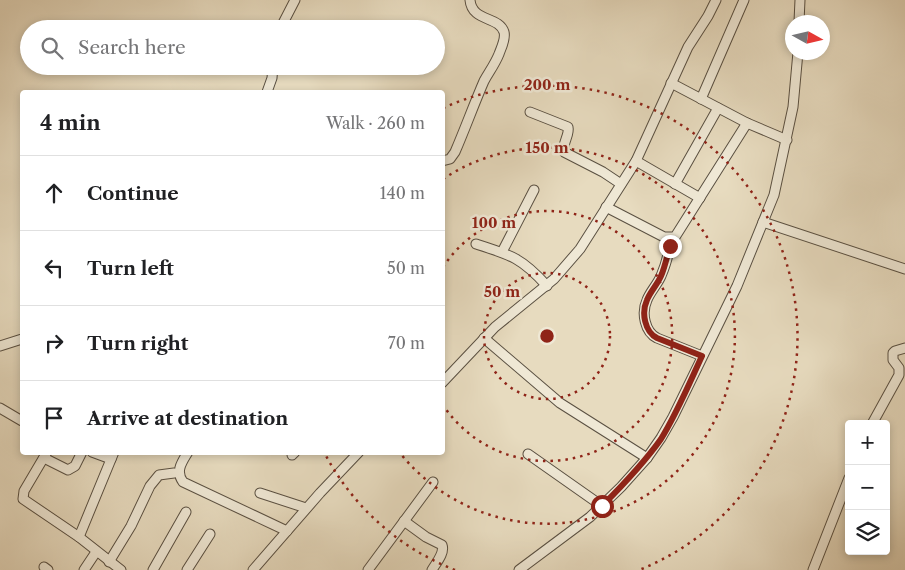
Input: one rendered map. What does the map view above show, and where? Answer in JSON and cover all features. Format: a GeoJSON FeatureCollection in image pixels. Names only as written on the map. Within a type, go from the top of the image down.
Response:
{"type":"FeatureCollection","features":[{"type":"Feature","properties":{"kind":"street"},"geometry":{"type":"LineString","coordinates":[[285,20],[295,0]]}},
{"type":"Feature","properties":{"kind":"street"},"geometry":{"type":"LineString","coordinates":[[445,160],[450,159],[455,152],[484,82],[499,56],[504,40],[504,31],[496,24],[477,14],[472,8],[470,0]]}},
{"type":"Feature","properties":{"kind":"street"},"geometry":{"type":"LineString","coordinates":[[445,380],[484,338],[515,310],[547,286],[571,260],[636,161],[692,38],[708,16],[716,0]]}},
{"type":"Feature","properties":{"kind":"street"},"geometry":{"type":"LineString","coordinates":[[701,99],[744,0]]}},
{"type":"Feature","properties":{"kind":"street"},"geometry":{"type":"LineString","coordinates":[[799,15],[800,0]]}},
{"type":"Feature","properties":{"kind":"street"},"geometry":{"type":"LineString","coordinates":[[519,570],[570,533],[602,506],[647,458],[673,417],[737,286],[774,195],[787,140],[797,60]]}},
{"type":"Feature","properties":{"kind":"street"},"geometry":{"type":"LineString","coordinates":[[268,90],[272,75]]}},
{"type":"Feature","properties":{"kind":"street"},"geometry":{"type":"LineString","coordinates":[[671,83],[747,123],[787,140]]}},
{"type":"Feature","properties":{"kind":"street"},"geometry":{"type":"LineString","coordinates":[[675,184],[718,108]]}},
{"type":"Feature","properties":{"kind":"street"},"geometry":{"type":"LineString","coordinates":[[530,112],[568,127],[569,132],[564,145],[564,152],[598,169],[621,184]]}},
{"type":"Feature","properties":{"kind":"street"},"geometry":{"type":"LineString","coordinates":[[606,207],[664,237],[675,237],[747,123]]}},
{"type":"Feature","properties":{"kind":"street"},"geometry":{"type":"LineString","coordinates":[[636,161],[700,198]]}},
{"type":"Feature","properties":{"kind":"street"},"geometry":{"type":"LineString","coordinates":[[502,252],[534,190]]}},
{"type":"Feature","properties":{"kind":"street"},"geometry":{"type":"LineString","coordinates":[[763,222],[905,269]]}},
{"type":"Feature","properties":{"kind":"street"},"geometry":{"type":"LineString","coordinates":[[670,238],[670,246],[662,273],[647,300],[645,308],[648,331],[657,338],[702,356]]}},
{"type":"Feature","properties":{"kind":"street"},"geometry":{"type":"LineString","coordinates":[[476,244],[502,252],[523,262],[547,286]]}},
{"type":"Feature","properties":{"kind":"street"},"geometry":{"type":"LineString","coordinates":[[484,338],[560,403],[647,458]]}},
{"type":"Feature","properties":{"kind":"street"},"geometry":{"type":"LineString","coordinates":[[0,346],[20,340]]}},
{"type":"Feature","properties":{"kind":"street"},"geometry":{"type":"LineString","coordinates":[[874,420],[900,375],[899,368],[893,360],[893,353],[905,348]]}},
{"type":"Feature","properties":{"kind":"street"},"geometry":{"type":"LineString","coordinates":[[0,408],[20,420]]}},
{"type":"Feature","properties":{"kind":"street"},"geometry":{"type":"LineString","coordinates":[[528,454],[602,506]]}},
{"type":"Feature","properties":{"kind":"street"},"geometry":{"type":"LineString","coordinates":[[80,455],[75,466],[68,470],[45,455],[24,491],[24,499],[121,570]]}},
{"type":"Feature","properties":{"kind":"street"},"geometry":{"type":"LineString","coordinates":[[186,455],[180,465],[179,471],[179,477],[183,482],[287,531]]}},
{"type":"Feature","properties":{"kind":"street"},"geometry":{"type":"LineString","coordinates":[[253,570],[306,508],[357,455]]}},
{"type":"Feature","properties":{"kind":"street"},"geometry":{"type":"LineString","coordinates":[[78,537],[112,456]]}},
{"type":"Feature","properties":{"kind":"street"},"geometry":{"type":"LineString","coordinates":[[109,562],[131,526],[150,486],[159,476],[174,474]]}},
{"type":"Feature","properties":{"kind":"street"},"geometry":{"type":"LineString","coordinates":[[368,570],[432,482]]}},
{"type":"Feature","properties":{"kind":"street"},"geometry":{"type":"LineString","coordinates":[[812,570],[845,488]]}},
{"type":"Feature","properties":{"kind":"street"},"geometry":{"type":"LineString","coordinates":[[260,493],[306,508]]}},
{"type":"Feature","properties":{"kind":"street"},"geometry":{"type":"LineString","coordinates":[[152,570],[186,512]]}},
{"type":"Feature","properties":{"kind":"street"},"geometry":{"type":"LineString","coordinates":[[404,521],[444,548],[432,570]]}},
{"type":"Feature","properties":{"kind":"street"},"geometry":{"type":"LineString","coordinates":[[187,570],[210,534]]}},
{"type":"Feature","properties":{"kind":"street"},"geometry":{"type":"LineString","coordinates":[[84,570],[96,552]]}},
{"type":"Feature","properties":{"kind":"route"},"geometry":{"type":"LineString","coordinates":[[602,506],[647,458],[661,438],[702,356],[657,338],[648,331],[645,314],[647,300],[658,283],[670,246]]}}]}
